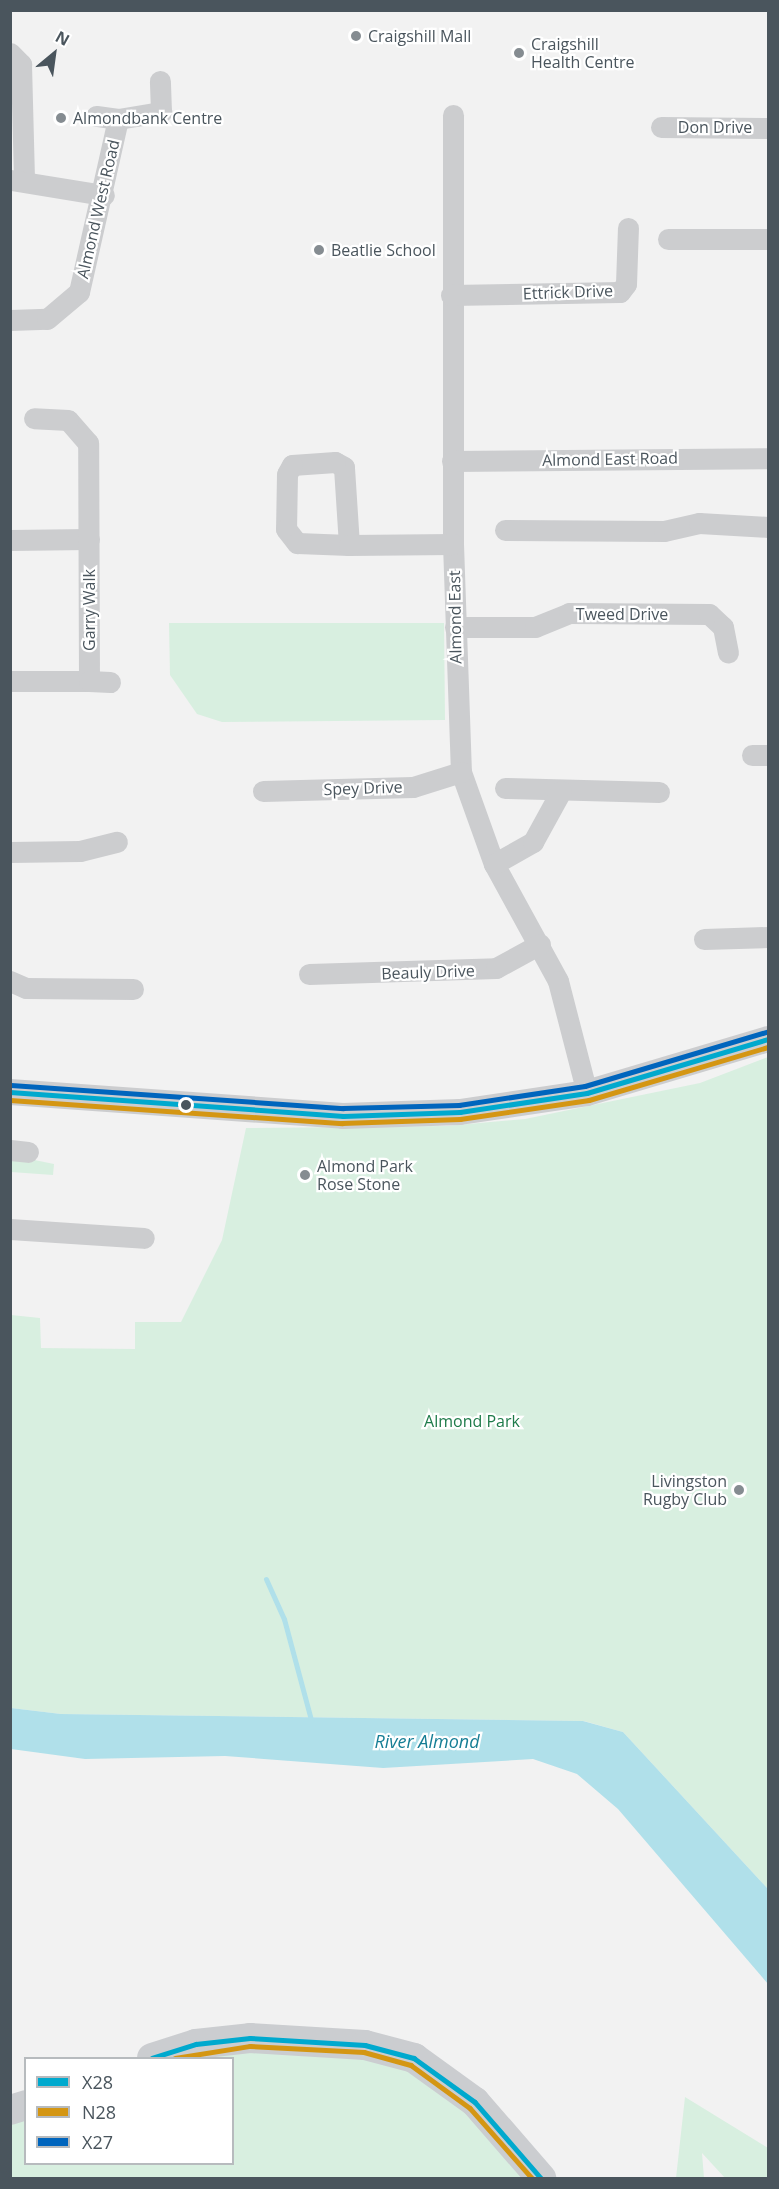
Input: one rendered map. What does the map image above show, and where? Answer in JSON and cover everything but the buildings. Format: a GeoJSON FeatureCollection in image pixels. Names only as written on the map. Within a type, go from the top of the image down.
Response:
{"type":"FeatureCollection","features":[{"type":"Feature","properties":{"kind":"main road"},"geometry":{"type":"LineString","coordinates":[[155,2057],[196,2044],[249,2038],[364,2045],[414,2058],[475,2102],[540,2178]]}},
{"type":"Feature","properties":{"kind":"street"},"geometry":{"type":"LineString","coordinates":[[10,53],[21,64],[17,180],[104,195]]}},
{"type":"Feature","properties":{"kind":"street","name":"Almond West Road"},"geometry":{"type":"LineString","coordinates":[[96,116],[118,119],[161,112],[160,81]]}},
{"type":"Feature","properties":{"kind":"street","name":"Almond East"},"geometry":{"type":"LineString","coordinates":[[453,114],[451,295],[453,544],[461,772],[494,864],[540,944],[569,1012],[587,1093]]}},
{"type":"Feature","properties":{"kind":"street","name":"Almond West Road"},"geometry":{"type":"LineString","coordinates":[[10,320],[47,319],[79,292],[104,195],[118,119]]}},
{"type":"Feature","properties":{"kind":"street","name":"Don Drive"},"geometry":{"type":"LineString","coordinates":[[661,127],[768,128]]}},
{"type":"Feature","properties":{"kind":"street","name":"Ettrick Drive"},"geometry":{"type":"LineString","coordinates":[[451,295],[620,292],[626,284],[628,228]]}},
{"type":"Feature","properties":{"kind":"street"},"geometry":{"type":"LineString","coordinates":[[668,239],[768,239]]}},
{"type":"Feature","properties":{"kind":"street","name":"Garry Walk"},"geometry":{"type":"LineString","coordinates":[[10,681],[99,682],[89,539],[88,443],[68,420],[34,418]]}},
{"type":"Feature","properties":{"kind":"street","name":"Almond East Road"},"geometry":{"type":"LineString","coordinates":[[452,461],[768,458]]}},
{"type":"Feature","properties":{"kind":"street"},"geometry":{"type":"LineString","coordinates":[[349,545],[344,467],[323,462],[292,465],[287,474],[290,538],[297,543],[349,545],[453,544]]}},
{"type":"Feature","properties":{"kind":"street"},"geometry":{"type":"LineString","coordinates":[[505,530],[664,531],[699,522],[768,527]]}},
{"type":"Feature","properties":{"kind":"street"},"geometry":{"type":"LineString","coordinates":[[10,540],[89,539]]}},
{"type":"Feature","properties":{"kind":"street","name":"Tweed Drive"},"geometry":{"type":"LineString","coordinates":[[455,627],[535,627],[569,613],[709,614],[723,627],[728,653]]}},
{"type":"Feature","properties":{"kind":"street","name":"Spey Drive"},"geometry":{"type":"LineString","coordinates":[[263,791],[413,787],[461,772]]}},
{"type":"Feature","properties":{"kind":"street"},"geometry":{"type":"LineString","coordinates":[[505,788],[659,792]]}},
{"type":"Feature","properties":{"kind":"street"},"geometry":{"type":"LineString","coordinates":[[494,864],[533,843],[561,791]]}},
{"type":"Feature","properties":{"kind":"street"},"geometry":{"type":"LineString","coordinates":[[10,852],[80,851],[117,842]]}},
{"type":"Feature","properties":{"kind":"street"},"geometry":{"type":"LineString","coordinates":[[704,939],[768,937]]}},
{"type":"Feature","properties":{"kind":"street","name":"Beauly Drive"},"geometry":{"type":"LineString","coordinates":[[309,974],[496,968],[540,944]]}},
{"type":"Feature","properties":{"kind":"street"},"geometry":{"type":"LineString","coordinates":[[10,981],[26,988],[133,989]]}},
{"type":"Feature","properties":{"kind":"street"},"geometry":{"type":"LineString","coordinates":[[10,1092],[388,1117],[523,1105],[587,1093],[768,1039]]}},
{"type":"Feature","properties":{"kind":"street"},"geometry":{"type":"LineString","coordinates":[[10,1229],[144,1238]]}},
{"type":"Feature","properties":{"kind":"green space"},"geometry":{"type":"Polygon","coordinates":[[[169,623],[444,623],[445,720],[222,722],[197,714],[170,675],[169,623]]]}},
{"type":"Feature","properties":{"kind":"green space","name":"Almond Park"},"geometry":{"type":"Polygon","coordinates":[[[768,1057],[768,1889],[623,1732],[584,1721],[61,1714],[11,1708],[11,1315],[40,1318],[41,1348],[135,1349],[135,1322],[181,1322],[222,1240],[246,1128],[446,1126],[525,1119],[700,1083],[768,1057]]]}},
{"type":"Feature","properties":{"kind":"green space"},"geometry":{"type":"Polygon","coordinates":[[[10,1155],[54,1164],[53,1175],[11,1172],[10,1155]]]}},
{"type":"Feature","properties":{"kind":"green space"},"geometry":{"type":"Polygon","coordinates":[[[196,2044],[414,2058],[541,2178],[11,2178],[10,2110],[24,2105],[24,2165],[234,2165],[234,2057],[155,2057],[196,2044]]]}},
{"type":"Feature","properties":{"kind":"green space"},"geometry":{"type":"Polygon","coordinates":[[[685,2097],[768,2148],[768,2178],[725,2178],[702,2153],[704,2178],[676,2178],[685,2097]]]}},
{"type":"Feature","properties":{"kind":"water","name":"River Almond"},"geometry":{"type":"Polygon","coordinates":[[[11,1708],[61,1714],[583,1721],[623,1732],[768,1889],[768,1984],[618,1809],[577,1774],[533,1759],[383,1768],[225,1756],[85,1759],[11,1749],[11,1708]]]}},
{"type":"Feature","properties":{"kind":"waterway"},"geometry":{"type":"LineString","coordinates":[[266,1579],[284,1619],[311,1720]]}},
{"type":"Feature","properties":{"kind":"transit line","name":"X27"},"geometry":{"type":"LineString","coordinates":[[11,1085],[343,1108],[459,1105],[585,1086],[766,1032]]}},
{"type":"Feature","properties":{"kind":"transit line","name":"X28"},"geometry":{"type":"LineString","coordinates":[[10,1092],[343,1116],[460,1112],[587,1093],[768,1039]]}},
{"type":"Feature","properties":{"kind":"transit line","name":"N28"},"geometry":{"type":"LineString","coordinates":[[10,1100],[342,1123],[460,1119],[589,1100],[768,1047]]}},
{"type":"Feature","properties":{"kind":"transit line","name":"X28"},"geometry":{"type":"LineString","coordinates":[[155,2057],[196,2044],[250,2038],[365,2045],[414,2058],[475,2102],[541,2178]]}},
{"type":"Feature","properties":{"kind":"transit line","name":"N28"},"geometry":{"type":"LineString","coordinates":[[181,2057],[250,2046],[364,2052],[411,2065],[470,2108],[532,2178]]}},
{"type":"Feature","properties":{"kind":"place","name":"Craigshill Mall"},"geometry":{"type":"Point","coordinates":[356,36]}},
{"type":"Feature","properties":{"kind":"place","name":"Craigshill Health Centre"},"geometry":{"type":"Point","coordinates":[519,53]}},
{"type":"Feature","properties":{"kind":"place","name":"Almondbank Centre"},"geometry":{"type":"Point","coordinates":[61,118]}},
{"type":"Feature","properties":{"kind":"place","name":"Beatlie School"},"geometry":{"type":"Point","coordinates":[319,250]}},
{"type":"Feature","properties":{"kind":"place","name":"Almond Park Rose Stone"},"geometry":{"type":"Point","coordinates":[305,1175]}},
{"type":"Feature","properties":{"kind":"place","name":"Livingston Rugby Club"},"geometry":{"type":"Point","coordinates":[739,1490]}}]}
